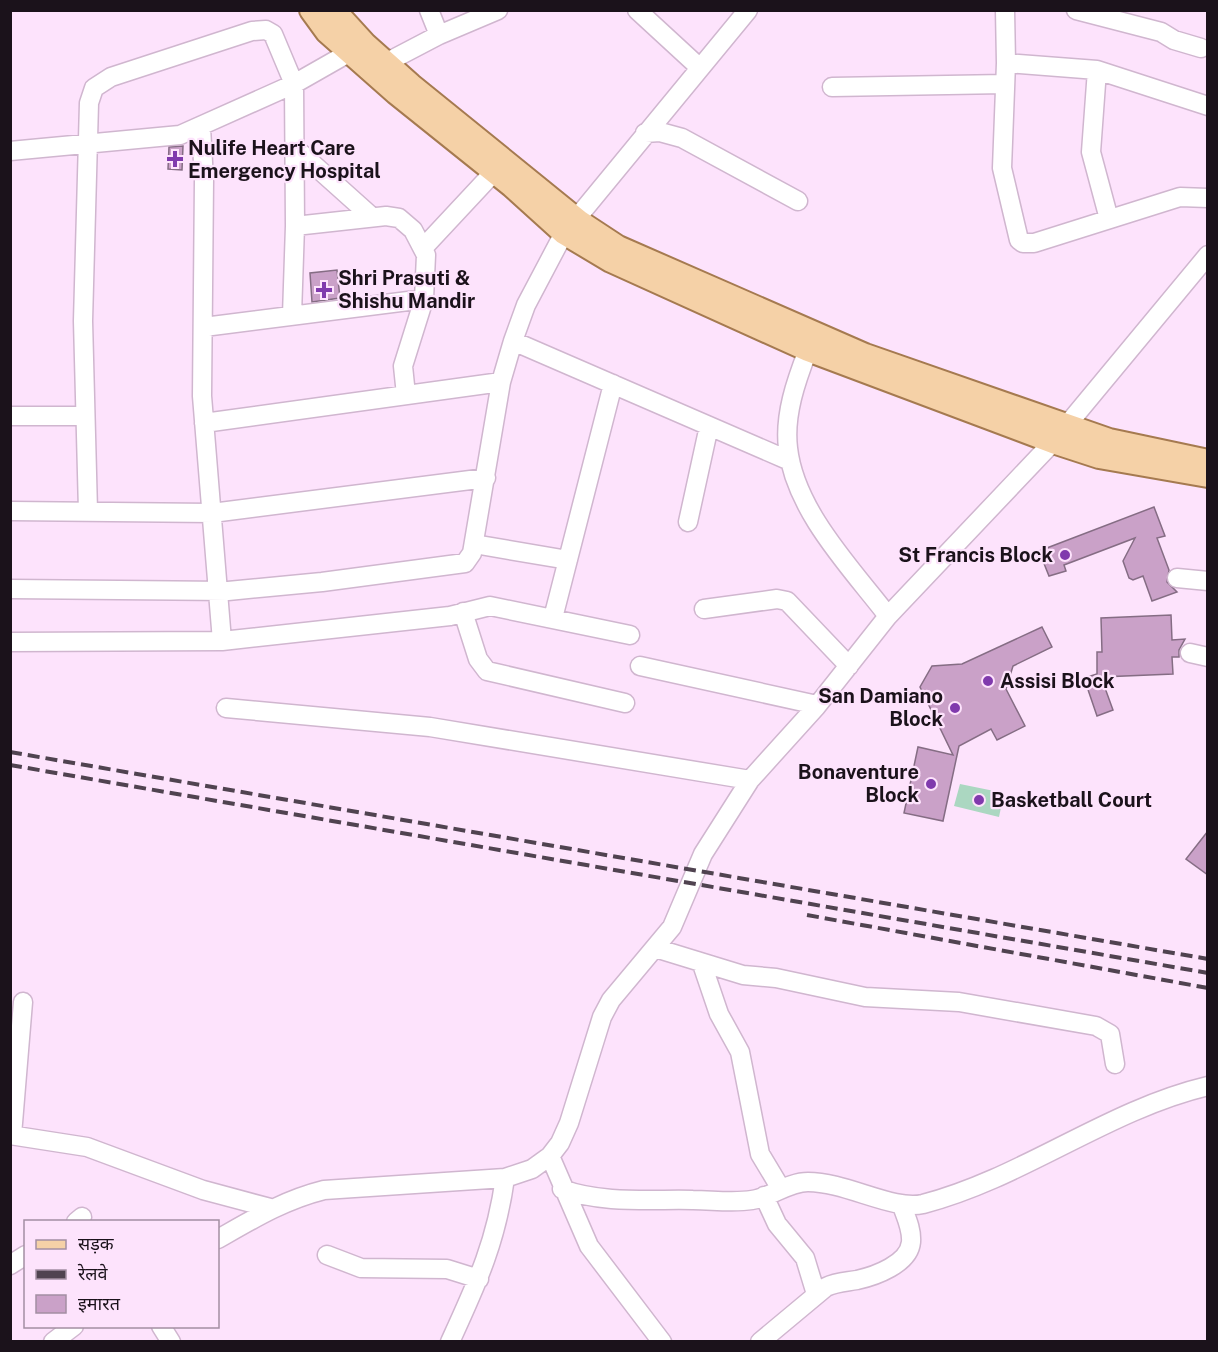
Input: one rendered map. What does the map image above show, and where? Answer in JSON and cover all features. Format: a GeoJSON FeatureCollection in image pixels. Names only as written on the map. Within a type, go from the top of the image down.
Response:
{"type":"FeatureCollection","features":[{"type":"Feature","properties":{"kind":"main road"},"geometry":{"type":"LineString","coordinates":[[311,10],[327,32],[357,48],[494,172],[570,226],[865,355],[1059,435],[1099,457],[1208,476]]}},
{"type":"Feature","properties":{"kind":"main road"},"geometry":{"type":"LineString","coordinates":[[334,10],[357,48]]}},
{"type":"Feature","properties":{"kind":"main road"},"geometry":{"type":"LineString","coordinates":[[378,67],[611,261],[808,350],[1059,435],[1108,440],[1208,461]]}},
{"type":"Feature","properties":{"kind":"street"},"geometry":{"type":"LineString","coordinates":[[429,10],[439,35]]}},
{"type":"Feature","properties":{"kind":"street"},"geometry":{"type":"LineString","coordinates":[[378,67],[439,35],[498,10]]}},
{"type":"Feature","properties":{"kind":"street"},"geometry":{"type":"LineString","coordinates":[[637,10],[700,68]]}},
{"type":"Feature","properties":{"kind":"street"},"geometry":{"type":"LineString","coordinates":[[10,590],[220,592],[290,586],[459,565],[471,557],[501,382],[526,305],[570,226],[748,10]]}},
{"type":"Feature","properties":{"kind":"street"},"geometry":{"type":"LineString","coordinates":[[1005,10],[1006,63],[1002,168],[1019,240],[1023,243],[1034,243],[1180,197],[1208,198]]}},
{"type":"Feature","properties":{"kind":"street"},"geometry":{"type":"LineString","coordinates":[[1076,10],[1161,32],[1174,40],[1200,48]]}},
{"type":"Feature","properties":{"kind":"street"},"geometry":{"type":"LineString","coordinates":[[88,511],[83,321],[89,103],[94,88],[104,80],[252,31],[266,30],[273,34],[294,84],[295,226],[292,315]]}},
{"type":"Feature","properties":{"kind":"street"},"geometry":{"type":"LineString","coordinates":[[10,151],[165,138],[201,127],[294,84],[357,48]]}},
{"type":"Feature","properties":{"kind":"street"},"geometry":{"type":"LineString","coordinates":[[1006,63],[1097,70],[1208,106]]}},
{"type":"Feature","properties":{"kind":"street"},"geometry":{"type":"LineString","coordinates":[[1097,70],[1091,152],[1109,219]]}},
{"type":"Feature","properties":{"kind":"street"},"geometry":{"type":"LineString","coordinates":[[832,87],[1005,84]]}},
{"type":"Feature","properties":{"kind":"street"},"geometry":{"type":"LineString","coordinates":[[201,127],[204,423],[220,592],[222,641]]}},
{"type":"Feature","properties":{"kind":"street"},"geometry":{"type":"LineString","coordinates":[[645,133],[660,132],[682,138],[798,201]]}},
{"type":"Feature","properties":{"kind":"street"},"geometry":{"type":"LineString","coordinates":[[295,148],[372,217]]}},
{"type":"Feature","properties":{"kind":"street"},"geometry":{"type":"LineString","coordinates":[[424,247],[494,172]]}},
{"type":"Feature","properties":{"kind":"street"},"geometry":{"type":"LineString","coordinates":[[295,226],[386,216],[399,218],[413,230],[424,247],[427,270],[424,299],[403,366],[406,395]]}},
{"type":"Feature","properties":{"kind":"street"},"geometry":{"type":"LineString","coordinates":[[219,1238],[270,1208],[299,1196],[324,1190],[505,1178],[532,1169],[550,1156],[560,1143],[569,1123],[602,1017],[610,1000],[672,927],[703,854],[750,780],[817,705],[888,616],[1059,435],[1205,266]]}},
{"type":"Feature","properties":{"kind":"street"},"geometry":{"type":"LineString","coordinates":[[204,327],[424,299]]}},
{"type":"Feature","properties":{"kind":"street"},"geometry":{"type":"LineString","coordinates":[[513,341],[790,461]]}},
{"type":"Feature","properties":{"kind":"street"},"geometry":{"type":"LineString","coordinates":[[808,350],[790,405],[787,434],[790,461],[822,532],[888,616]]}},
{"type":"Feature","properties":{"kind":"street"},"geometry":{"type":"LineString","coordinates":[[204,423],[501,382]]}},
{"type":"Feature","properties":{"kind":"street"},"geometry":{"type":"LineString","coordinates":[[553,618],[613,384]]}},
{"type":"Feature","properties":{"kind":"street"},"geometry":{"type":"LineString","coordinates":[[10,416],[85,416]]}},
{"type":"Feature","properties":{"kind":"street"},"geometry":{"type":"LineString","coordinates":[[688,522],[709,426]]}},
{"type":"Feature","properties":{"kind":"street"},"geometry":{"type":"LineString","coordinates":[[10,511],[212,513],[486,478]]}},
{"type":"Feature","properties":{"kind":"street"},"geometry":{"type":"LineString","coordinates":[[474,544],[568,560]]}},
{"type":"Feature","properties":{"kind":"street"},"geometry":{"type":"LineString","coordinates":[[1178,578],[1208,581]]}},
{"type":"Feature","properties":{"kind":"street"},"geometry":{"type":"LineString","coordinates":[[704,609],[777,599],[787,601],[849,666]]}},
{"type":"Feature","properties":{"kind":"street"},"geometry":{"type":"LineString","coordinates":[[10,642],[222,641],[450,616],[481,607],[500,607],[630,635]]}},
{"type":"Feature","properties":{"kind":"street"},"geometry":{"type":"LineString","coordinates":[[463,612],[478,659],[486,671],[625,703]]}},
{"type":"Feature","properties":{"kind":"street"},"geometry":{"type":"LineString","coordinates":[[640,666],[817,705]]}},
{"type":"Feature","properties":{"kind":"street"},"geometry":{"type":"LineString","coordinates":[[226,708],[430,727],[750,780]]}},
{"type":"Feature","properties":{"kind":"street"},"geometry":{"type":"LineString","coordinates":[[654,948],[743,975],[776,978],[865,997],[959,1002],[1096,1026],[1110,1034],[1114,1064]]}},
{"type":"Feature","properties":{"kind":"street"},"geometry":{"type":"LineString","coordinates":[[702,964],[719,1014],[740,1052],[760,1154],[772,1193],[777,1224],[805,1258],[816,1294]]}},
{"type":"Feature","properties":{"kind":"street"},"geometry":{"type":"LineString","coordinates":[[22,1002],[11,1135],[87,1147],[203,1190],[270,1208]]}},
{"type":"Feature","properties":{"kind":"street"},"geometry":{"type":"LineString","coordinates":[[562,1189],[622,1199],[745,1201],[806,1182],[847,1187],[902,1206],[922,1204],[993,1180],[1135,1111],[1208,1086]]}},
{"type":"Feature","properties":{"kind":"street"},"geometry":{"type":"LineString","coordinates":[[550,1156],[562,1189],[589,1246],[662,1341]]}},
{"type":"Feature","properties":{"kind":"street"},"geometry":{"type":"LineString","coordinates":[[450,1341],[479,1279],[495,1237],[505,1178]]}},
{"type":"Feature","properties":{"kind":"street"},"geometry":{"type":"LineString","coordinates":[[760,1341],[816,1294],[836,1283],[873,1275],[901,1259],[908,1252],[911,1241],[902,1206]]}},
{"type":"Feature","properties":{"kind":"street"},"geometry":{"type":"LineString","coordinates":[[327,1255],[361,1268],[447,1269],[479,1279]]}},
{"type":"Feature","properties":{"kind":"street"},"geometry":{"type":"LineString","coordinates":[[10,1264],[24,1256]]}},
{"type":"Feature","properties":{"kind":"street"},"geometry":{"type":"LineString","coordinates":[[53,1341],[71,1328]]}},
{"type":"Feature","properties":{"kind":"street"},"geometry":{"type":"LineString","coordinates":[[162,1328],[171,1341]]}},
{"type":"Feature","properties":{"kind":"green space","name":"Basketball Court"},"geometry":{"type":"Polygon","coordinates":[[[960,784],[1004,793],[999,817],[954,806],[960,784]]]}},
{"type":"Feature","properties":{"kind":"building"},"geometry":{"type":"Polygon","coordinates":[[[183,146],[182,170],[168,169],[169,147],[183,146]]]}},
{"type":"Feature","properties":{"kind":"building"},"geometry":{"type":"Polygon","coordinates":[[[337,270],[340,298],[312,302],[310,273],[337,270]]]}},
{"type":"Feature","properties":{"kind":"building","name":"St Francis Block"},"geometry":{"type":"Polygon","coordinates":[[[1154,507],[1165,536],[1157,538],[1169,570],[1167,582],[1177,592],[1152,601],[1143,576],[1133,580],[1129,578],[1123,561],[1135,538],[1064,565],[1066,571],[1049,576],[1039,551],[1154,507]]]}},
{"type":"Feature","properties":{"kind":"building"},"geometry":{"type":"Polygon","coordinates":[[[1171,615],[1172,640],[1185,639],[1179,650],[1179,657],[1172,657],[1173,674],[1101,677],[1113,710],[1097,716],[1084,678],[1097,674],[1097,652],[1102,652],[1101,618],[1171,615]]]}},
{"type":"Feature","properties":{"kind":"building"},"geometry":{"type":"Polygon","coordinates":[[[1042,627],[1052,647],[1013,666],[1006,689],[1025,726],[997,740],[991,729],[959,746],[943,821],[904,813],[918,747],[953,755],[920,687],[932,666],[962,664],[1042,627]]]}},
{"type":"Feature","properties":{"kind":"building"},"geometry":{"type":"Polygon","coordinates":[[[1208,831],[1208,875],[1186,859],[1208,831]]]}},
{"type":"Feature","properties":{"kind":"railway"},"geometry":{"type":"LineString","coordinates":[[10,752],[1208,959]]}},
{"type":"Feature","properties":{"kind":"railway"},"geometry":{"type":"LineString","coordinates":[[10,765],[1208,973]]}},
{"type":"Feature","properties":{"kind":"railway"},"geometry":{"type":"LineString","coordinates":[[807,915],[1208,988]]}},
{"type":"Feature","properties":{"kind":"place","name":"Nulife Heart Care Emergency Hospital"},"geometry":{"type":"Point","coordinates":[175,159]}},
{"type":"Feature","properties":{"kind":"place","name":"Shri Prasuti & Shishu Mandir"},"geometry":{"type":"Point","coordinates":[324,290]}},
{"type":"Feature","properties":{"kind":"place","name":"St Francis Block"},"geometry":{"type":"Point","coordinates":[1065,555]}},
{"type":"Feature","properties":{"kind":"place","name":"Assisi Block"},"geometry":{"type":"Point","coordinates":[988,681]}},
{"type":"Feature","properties":{"kind":"place","name":"San Damiano Block"},"geometry":{"type":"Point","coordinates":[955,708]}},
{"type":"Feature","properties":{"kind":"place","name":"Bonaventure Block"},"geometry":{"type":"Point","coordinates":[931,784]}},
{"type":"Feature","properties":{"kind":"place","name":"Basketball Court"},"geometry":{"type":"Point","coordinates":[979,800]}}]}
